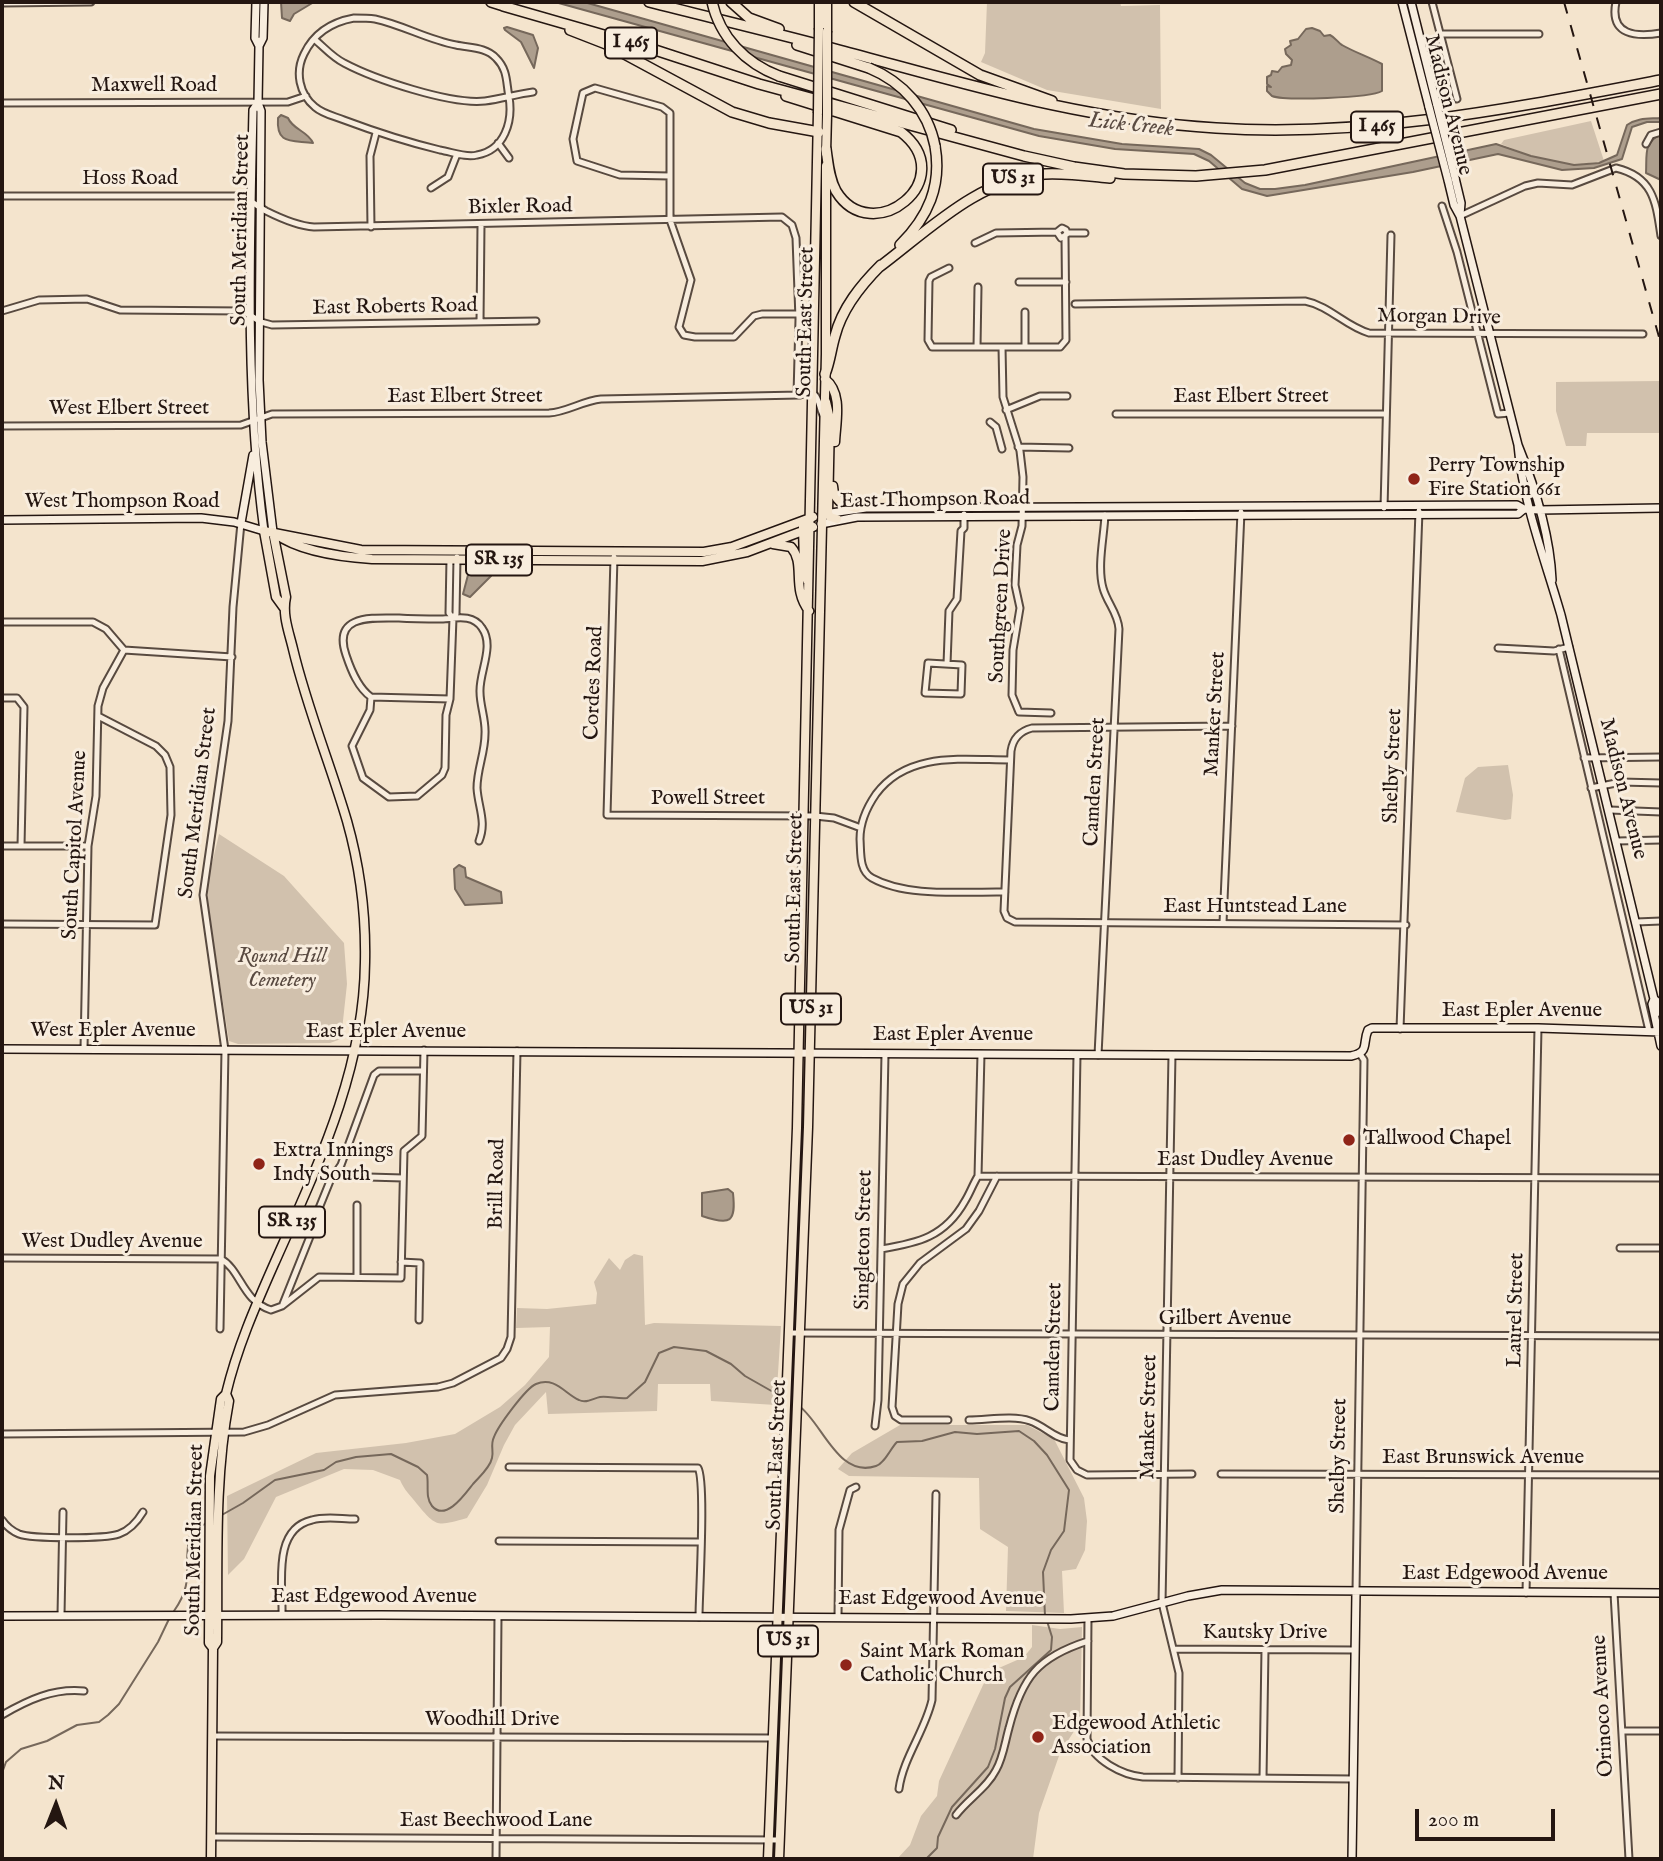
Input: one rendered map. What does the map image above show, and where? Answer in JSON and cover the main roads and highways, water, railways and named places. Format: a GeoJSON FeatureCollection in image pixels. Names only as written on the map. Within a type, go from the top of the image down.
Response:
{"type":"FeatureCollection","features":[{"type":"Feature","properties":{"kind":"highway","name":"I 465"},"geometry":{"type":"LineString","coordinates":[[491,2],[649,48],[759,84],[1062,165],[1104,172],[1174,176],[1252,172],[1661,94]]}},
{"type":"Feature","properties":{"kind":"highway","name":"I 465"},"geometry":{"type":"LineString","coordinates":[[649,2],[840,50],[989,92],[1090,113],[1159,124],[1218,129],[1341,129],[1417,123],[1661,80]]}},
{"type":"Feature","properties":{"kind":"highway"},"geometry":{"type":"LineString","coordinates":[[712,2],[720,25],[733,46],[759,67],[779,76],[948,129],[1008,151]]}},
{"type":"Feature","properties":{"kind":"highway"},"geometry":{"type":"LineString","coordinates":[[731,2],[752,20],[840,50]]}},
{"type":"Feature","properties":{"kind":"highway"},"geometry":{"type":"LineString","coordinates":[[853,2],[980,75],[1090,113]]}},
{"type":"Feature","properties":{"kind":"highway"},"geometry":{"type":"LineString","coordinates":[[503,6],[598,41],[732,112],[819,132]]}},
{"type":"Feature","properties":{"kind":"highway"},"geometry":{"type":"LineString","coordinates":[[769,32],[780,40],[869,68],[895,82],[916,102],[929,125],[935,146],[937,174],[929,207],[917,227],[878,268]]}},
{"type":"Feature","properties":{"kind":"highway"},"geometry":{"type":"LineString","coordinates":[[759,84],[797,101],[901,132],[913,143],[919,154],[922,165],[919,180],[912,195],[896,208],[881,213],[861,211],[847,203],[836,191],[826,149]]}},
{"type":"Feature","properties":{"kind":"highway","name":"US 31"},"geometry":{"type":"LineString","coordinates":[[825,377],[835,334],[843,314],[862,285],[878,268],[973,197],[1014,179],[1057,173],[1142,180],[1174,176]]}},
{"type":"Feature","properties":{"kind":"main road","name":"South Meridian Street"},"geometry":{"type":"LineString","coordinates":[[256,2],[255,38],[259,46]]}},
{"type":"Feature","properties":{"kind":"main road","name":"South Meridian Street"},"geometry":{"type":"LineString","coordinates":[[213,1615],[218,1532],[220,1399],[226,1394],[245,1329],[331,1132],[356,1050],[365,965],[360,886],[347,823],[303,686],[284,608],[286,597],[269,531],[255,450],[255,204],[261,111],[258,103],[259,46],[263,38],[264,2]]}},
{"type":"Feature","properties":{"kind":"main road","name":"South East Street"},"geometry":{"type":"LineString","coordinates":[[768,1859],[799,1053],[824,517],[826,149],[823,114],[823,30],[819,2]]}},
{"type":"Feature","properties":{"kind":"main road","name":"South East Street"},"geometry":{"type":"LineString","coordinates":[[823,30],[827,2]]}},
{"type":"Feature","properties":{"kind":"main road","name":"Madison Avenue"},"geometry":{"type":"LineString","coordinates":[[1402,2],[1433,106]]}},
{"type":"Feature","properties":{"kind":"main road","name":"Madison Avenue"},"geometry":{"type":"LineString","coordinates":[[1411,2],[1451,179],[1461,203],[1460,216],[1518,445],[1528,469],[1539,510],[1553,587]]}},
{"type":"Feature","properties":{"kind":"main road","name":"South East Street"},"geometry":{"type":"LineString","coordinates":[[779,1859],[810,1053],[807,529],[811,518],[819,132],[823,114]]}},
{"type":"Feature","properties":{"kind":"main road"},"geometry":{"type":"LineString","coordinates":[[814,357],[818,388],[830,419],[824,517],[837,520]]}},
{"type":"Feature","properties":{"kind":"main road"},"geometry":{"type":"LineString","coordinates":[[825,377],[833,387],[836,398],[833,492],[841,503],[856,508]]}},
{"type":"Feature","properties":{"kind":"main road","name":"South Meridian Street"},"geometry":{"type":"LineString","coordinates":[[256,420],[269,531]]}},
{"type":"Feature","properties":{"kind":"main road","name":"Madison Avenue"},"geometry":{"type":"LineString","coordinates":[[1518,445],[1527,510],[1553,587],[1569,647],[1654,999],[1661,1013]]}},
{"type":"Feature","properties":{"kind":"main road","name":"South Meridian Street"},"geometry":{"type":"LineString","coordinates":[[241,523],[255,450]]}},
{"type":"Feature","properties":{"kind":"main road","name":"East Thompson Road"},"geometry":{"type":"LineString","coordinates":[[837,520],[961,512],[1384,509],[1419,505],[1517,505],[1527,510]]}},
{"type":"Feature","properties":{"kind":"main road","name":"East Thompson Road"},"geometry":{"type":"LineString","coordinates":[[614,556],[713,551],[732,547],[811,518],[856,508],[961,512]]}},
{"type":"Feature","properties":{"kind":"main road","name":"East Thompson Road"},"geometry":{"type":"LineString","coordinates":[[1384,509],[1419,514],[1518,514],[1527,510],[1661,508]]}},
{"type":"Feature","properties":{"kind":"main road","name":"East Thompson Road"},"geometry":{"type":"LineString","coordinates":[[241,523],[269,531],[284,540],[352,558],[454,555],[614,556],[710,560],[771,544],[807,529],[824,517]]}},
{"type":"Feature","properties":{"kind":"main road","name":"West Thompson Road"},"geometry":{"type":"LineString","coordinates":[[2,520],[201,519],[241,523]]}},
{"type":"Feature","properties":{"kind":"main road"},"geometry":{"type":"LineString","coordinates":[[794,524],[807,529]]}},
{"type":"Feature","properties":{"kind":"main road"},"geometry":{"type":"LineString","coordinates":[[771,544],[788,546],[796,554],[799,593],[808,611]]}},
{"type":"Feature","properties":{"kind":"main road"},"geometry":{"type":"LineString","coordinates":[[809,584],[820,627]]}},
{"type":"Feature","properties":{"kind":"main road","name":"Madison Avenue"},"geometry":{"type":"LineString","coordinates":[[1654,999],[1652,1004],[1656,1031],[1661,1046]]}},
{"type":"Feature","properties":{"kind":"main road","name":"East Epler Avenue"},"geometry":{"type":"LineString","coordinates":[[225,1050],[1351,1056],[1364,1050],[1368,1030],[1538,1028],[1656,1031]]}},
{"type":"Feature","properties":{"kind":"main road","name":"West Epler Avenue"},"geometry":{"type":"LineString","coordinates":[[2,1049],[225,1050]]}},
{"type":"Feature","properties":{"kind":"main road","name":"South Meridian Street"},"geometry":{"type":"LineString","coordinates":[[211,1859],[213,1648],[217,1642],[213,1615],[209,1505],[219,1434]]}},
{"type":"Feature","properties":{"kind":"main road","name":"East Edgewood Avenue"},"geometry":{"type":"LineString","coordinates":[[2,1616],[1058,1619],[1122,1614],[1222,1590],[1661,1593]]}},
{"type":"Feature","properties":{"kind":"main road","name":"Shelby Street"},"geometry":{"type":"LineString","coordinates":[[1352,1859],[1356,1592]]}},
{"type":"Feature","properties":{"kind":"waterway"},"geometry":{"type":"LineString","coordinates":[[220,1516],[275,1480],[324,1470],[336,1462],[356,1457],[391,1454],[418,1467],[427,1475],[430,1503],[437,1510],[449,1509],[487,1469],[497,1432],[531,1387],[549,1382],[582,1401],[600,1397],[627,1398],[645,1382],[659,1353],[674,1347],[706,1351],[782,1397]]}},
{"type":"Feature","properties":{"kind":"waterway"},"geometry":{"type":"LineString","coordinates":[[799,1406],[841,1457],[863,1468],[879,1464],[897,1442],[922,1441],[955,1432],[977,1434],[1019,1431],[1034,1441],[1047,1455],[1069,1490],[1064,1531],[1051,1550],[1043,1572],[1045,1616]]}},
{"type":"Feature","properties":{"kind":"waterway"},"geometry":{"type":"LineString","coordinates":[[174,1611],[187,1582],[190,1535],[206,1523]]}},
{"type":"Feature","properties":{"kind":"waterway"},"geometry":{"type":"LineString","coordinates":[[2,1773],[6,1762],[21,1749],[47,1741],[77,1725],[99,1722],[108,1715],[119,1704],[158,1642],[169,1619]]}},
{"type":"Feature","properties":{"kind":"waterway"},"geometry":{"type":"LineString","coordinates":[[926,1859],[937,1848],[938,1837],[952,1807],[988,1767],[1010,1687],[1051,1650],[1052,1637],[1047,1621]]}},
{"type":"Feature","properties":{"kind":"railway"},"geometry":{"type":"LineString","coordinates":[[1564,2],[1661,344]]}},
{"type":"Feature","properties":{"kind":"place","name":"Perry Township Fire Station 661"},"geometry":{"type":"Point","coordinates":[1414,479]}},
{"type":"Feature","properties":{"kind":"place","name":"Tallwood Chapel"},"geometry":{"type":"Point","coordinates":[1349,1140]}},
{"type":"Feature","properties":{"kind":"place","name":"Extra Innings Indy South"},"geometry":{"type":"Point","coordinates":[259,1164]}},
{"type":"Feature","properties":{"kind":"place","name":"Saint Mark Roman Catholic Church"},"geometry":{"type":"Point","coordinates":[846,1665]}},
{"type":"Feature","properties":{"kind":"place","name":"Edgewood Athletic Association"},"geometry":{"type":"Point","coordinates":[1038,1737]}},
{"type":"Feature","properties":{"kind":"water label","name":"Lick Creek"},"geometry":{"type":"Point","coordinates":[1131,126]}},
{"type":"Feature","properties":{"kind":"park label","name":"Round Hill Cemetery"},"geometry":{"type":"Point","coordinates":[282,970]}}]}
